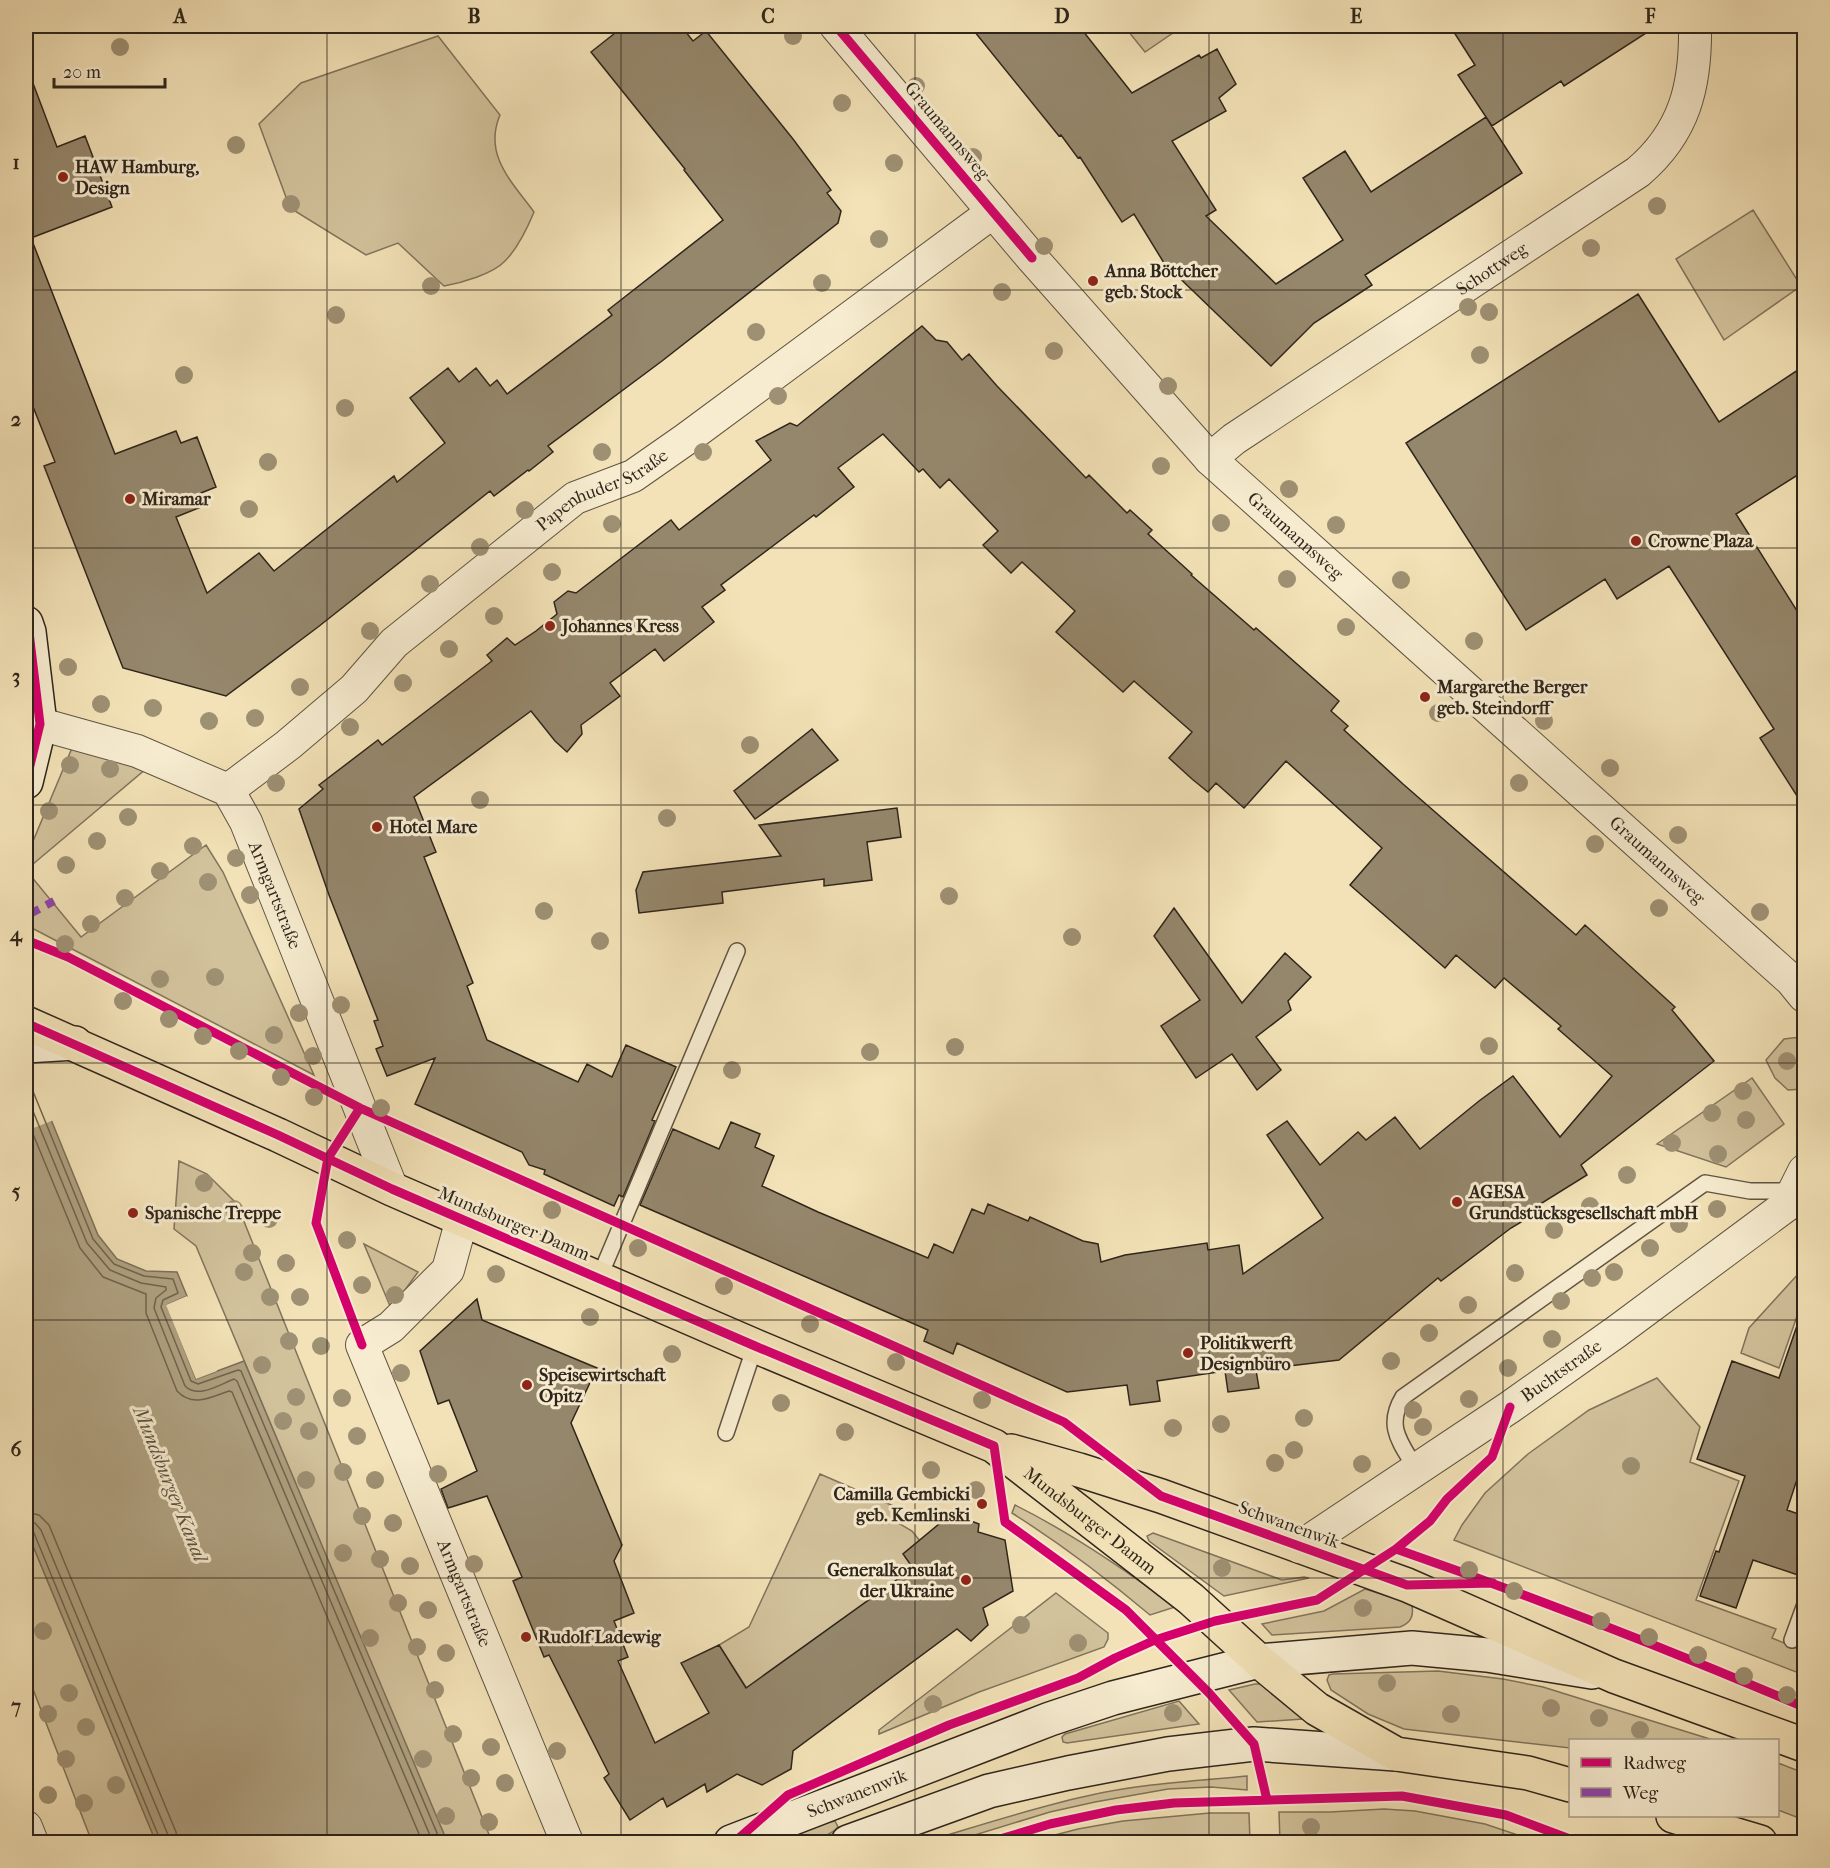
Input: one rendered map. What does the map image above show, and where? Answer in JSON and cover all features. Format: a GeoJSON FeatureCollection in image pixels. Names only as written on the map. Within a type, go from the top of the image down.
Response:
{"type":"FeatureCollection","features":[{"type":"Feature","properties":{"kind":"main road"},"geometry":{"type":"LineString","coordinates":[[26,623],[40,724],[26,782]]}},
{"type":"Feature","properties":{"kind":"main road","name":"Mundsburger Damm"},"geometry":{"type":"LineString","coordinates":[[26,1040],[75,1043],[392,1189],[755,1346],[994,1446],[1191,1599],[1259,1661],[1317,1709],[1396,1754]]}},
{"type":"Feature","properties":{"kind":"main road","name":"Schwanenwik"},"geometry":{"type":"LineString","coordinates":[[994,1446],[1161,1496],[1407,1585],[1614,1676],[1804,1745]]}},
{"type":"Feature","properties":{"kind":"main road","name":"Schwanenwik"},"geometry":{"type":"LineString","coordinates":[[731,1842],[1050,1719],[1113,1698],[1259,1661],[1412,1648],[1487,1656],[1614,1676]]}},
{"type":"Feature","properties":{"kind":"main road"},"geometry":{"type":"LineString","coordinates":[[848,1842],[989,1791],[1168,1754],[1254,1744],[1396,1754],[1528,1773],[1569,1785]]}},
{"type":"Feature","properties":{"kind":"main road"},"geometry":{"type":"LineString","coordinates":[[1679,1817],[1760,1842]]}},
{"type":"Feature","properties":{"kind":"street","name":"Graumannsweg"},"geometry":{"type":"LineString","coordinates":[[836,26],[993,212],[1210,459],[1661,861],[1791,980],[1804,996]]}},
{"type":"Feature","properties":{"kind":"street","name":"Schottweg"},"geometry":{"type":"LineString","coordinates":[[1210,459],[1234,439],[1638,172],[1652,160],[1676,128],[1683,111],[1694,69],[1695,26]]}},
{"type":"Feature","properties":{"kind":"street","name":"Papenhuder Straße"},"geometry":{"type":"LineString","coordinates":[[228,790],[288,746],[354,689],[394,643],[576,498],[633,476],[993,212]]}},
{"type":"Feature","properties":{"kind":"street"},"geometry":{"type":"LineString","coordinates":[[40,724],[137,751],[228,790]]}},
{"type":"Feature","properties":{"kind":"street","name":"Armgartstraße"},"geometry":{"type":"LineString","coordinates":[[228,790],[246,822],[392,1189]]}},
{"type":"Feature","properties":{"kind":"street","name":"Buchtstraße"},"geometry":{"type":"LineString","coordinates":[[1300,1547],[1510,1407],[1616,1332],[1798,1193]]}},
{"type":"Feature","properties":{"kind":"street","name":"Armgartstraße"},"geometry":{"type":"LineString","coordinates":[[462,1219],[448,1270],[391,1327],[362,1344],[567,1842]]}},
{"type":"Feature","properties":{"kind":"street"},"geometry":{"type":"LineString","coordinates":[[26,1827],[32,1842]]}},
{"type":"Feature","properties":{"kind":"lane"},"geometry":{"type":"LineString","coordinates":[[599,1278],[737,951]]}},
{"type":"Feature","properties":{"kind":"lane"},"geometry":{"type":"LineString","coordinates":[[1416,1469],[1396,1435],[1394,1424],[1396,1409],[1403,1397],[1705,1183],[1750,1191],[1798,1193]]}},
{"type":"Feature","properties":{"kind":"lane"},"geometry":{"type":"LineString","coordinates":[[726,1433],[755,1346]]}},
{"type":"Feature","properties":{"kind":"lane"},"geometry":{"type":"LineString","coordinates":[[1792,1640],[1804,1607]]}},
{"type":"Feature","properties":{"kind":"shaded area"},"geometry":{"type":"Polygon","coordinates":[[[1124,26],[1183,26],[1145,52],[1124,26]]]}},
{"type":"Feature","properties":{"kind":"shaded area"},"geometry":{"type":"Polygon","coordinates":[[[438,36],[500,115],[496,129],[497,155],[509,179],[534,212],[518,244],[500,266],[476,277],[444,286],[398,243],[366,255],[290,208],[259,124],[301,83],[438,36]]]}},
{"type":"Feature","properties":{"kind":"shaded area"},"geometry":{"type":"Polygon","coordinates":[[[1753,210],[1801,286],[1724,340],[1676,259],[1753,210]]]}},
{"type":"Feature","properties":{"kind":"shaded area"},"geometry":{"type":"Polygon","coordinates":[[[72,748],[147,768],[26,870],[26,858],[72,748]]]}},
{"type":"Feature","properties":{"kind":"shaded area"},"geometry":{"type":"Polygon","coordinates":[[[206,845],[223,872],[314,1075],[26,925],[26,870],[81,937],[206,845]]]}},
{"type":"Feature","properties":{"kind":"shaded area"},"geometry":{"type":"Polygon","coordinates":[[[1800,1037],[1804,1045],[1804,1089],[1788,1090],[1775,1078],[1766,1060],[1784,1039],[1800,1037]]]}},
{"type":"Feature","properties":{"kind":"shaded area"},"geometry":{"type":"Polygon","coordinates":[[[1752,1078],[1784,1124],[1726,1167],[1657,1144],[1752,1078]]]}},
{"type":"Feature","properties":{"kind":"shaded area"},"geometry":{"type":"Polygon","coordinates":[[[179,1161],[207,1174],[237,1204],[492,1842],[446,1842],[196,1246],[174,1229],[179,1161]]]}},
{"type":"Feature","properties":{"kind":"shaded area"},"geometry":{"type":"Polygon","coordinates":[[[364,1244],[418,1272],[390,1306],[364,1244]]]}},
{"type":"Feature","properties":{"kind":"shaded area"},"geometry":{"type":"Polygon","coordinates":[[[1804,1270],[1804,1296],[1779,1368],[1741,1353],[1749,1328],[1804,1270]]]}},
{"type":"Feature","properties":{"kind":"shaded area"},"geometry":{"type":"Polygon","coordinates":[[[1657,1378],[1700,1427],[1690,1462],[1739,1481],[1696,1600],[1776,1629],[1772,1638],[1804,1651],[1804,1675],[1454,1540],[1485,1493],[1528,1454],[1589,1410],[1657,1378]]]}},
{"type":"Feature","properties":{"kind":"shaded area"},"geometry":{"type":"Polygon","coordinates":[[[820,1474],[905,1511],[900,1524],[912,1531],[920,1541],[913,1568],[771,1675],[751,1695],[719,1645],[749,1627],[820,1474]]]}},
{"type":"Feature","properties":{"kind":"shaded area"},"geometry":{"type":"Polygon","coordinates":[[[1015,1505],[1097,1552],[1175,1607],[1150,1615],[1083,1562],[1012,1513],[1015,1505]]]}},
{"type":"Feature","properties":{"kind":"shaded area"},"geometry":{"type":"Polygon","coordinates":[[[26,1529],[156,1842],[92,1842],[26,1671],[26,1529]]]}},
{"type":"Feature","properties":{"kind":"shaded area"},"geometry":{"type":"Polygon","coordinates":[[[1153,1533],[1282,1580],[1309,1578],[1224,1596],[1149,1541],[1147,1536],[1153,1533]]]}},
{"type":"Feature","properties":{"kind":"shaded area"},"geometry":{"type":"Polygon","coordinates":[[[1365,1589],[1407,1602],[1412,1606],[1410,1619],[1400,1627],[1272,1635],[1262,1624],[1324,1611],[1365,1589]]]}},
{"type":"Feature","properties":{"kind":"shaded area"},"geometry":{"type":"Polygon","coordinates":[[[1056,1593],[1108,1633],[1104,1647],[979,1692],[879,1734],[879,1730],[1056,1593]]]}},
{"type":"Feature","properties":{"kind":"shaded area"},"geometry":{"type":"Polygon","coordinates":[[[1438,1671],[1503,1679],[1543,1687],[1710,1739],[1569,1739],[1569,1748],[1404,1729],[1368,1714],[1331,1690],[1327,1680],[1329,1675],[1438,1671]]]}},
{"type":"Feature","properties":{"kind":"shaded area"},"geometry":{"type":"Polygon","coordinates":[[[1263,1684],[1304,1716],[1303,1719],[1257,1722],[1229,1690],[1263,1684]]]}},
{"type":"Feature","properties":{"kind":"shaded area"},"geometry":{"type":"Polygon","coordinates":[[[1179,1701],[1199,1724],[1063,1742],[1062,1737],[1065,1734],[1179,1701]]]}},
{"type":"Feature","properties":{"kind":"shaded area"},"geometry":{"type":"Polygon","coordinates":[[[1779,1763],[1804,1773],[1804,1820],[1779,1810],[1779,1763]]]}},
{"type":"Feature","properties":{"kind":"shaded area"},"geometry":{"type":"Polygon","coordinates":[[[1247,1776],[1247,1790],[1211,1787],[1168,1789],[1050,1812],[952,1842],[924,1842],[1046,1806],[1107,1792],[1167,1783],[1247,1776]]]}},
{"type":"Feature","properties":{"kind":"shaded area"},"geometry":{"type":"Polygon","coordinates":[[[1384,1809],[1415,1811],[1485,1824],[1539,1842],[1280,1842],[1279,1812],[1384,1809]]]}},
{"type":"Feature","properties":{"kind":"shaded area"},"geometry":{"type":"Polygon","coordinates":[[[1210,1813],[1249,1813],[1250,1842],[1028,1842],[1078,1829],[1123,1821],[1210,1813]]]}},
{"type":"Feature","properties":{"kind":"shaded area"},"geometry":{"type":"Polygon","coordinates":[[[835,1821],[838,1827],[830,1833],[807,1841],[742,1842],[835,1821]]]}},
{"type":"Feature","properties":{"kind":"water","name":"Mundsburger Kanal"},"geometry":{"type":"Polygon","coordinates":[[[26,1058],[98,1235],[117,1259],[146,1271],[177,1272],[187,1296],[167,1305],[196,1379],[244,1361],[444,1834],[441,1842],[156,1842],[26,1529],[26,1058]]]}},
{"type":"Feature","properties":{"kind":"pier"},"geometry":{"type":"Polygon","coordinates":[[[26,1055],[54,1120],[26,1131],[26,1055]]]}},
{"type":"Feature","properties":{"kind":"pier"},"geometry":{"type":"Polygon","coordinates":[[[187,1296],[188,1299],[170,1306],[198,1375],[216,1368],[217,1371],[196,1379],[166,1305],[187,1296]]]}},
{"type":"Feature","properties":{"kind":"building"},"geometry":{"type":"Polygon","coordinates":[[[624,26],[681,26],[693,41],[706,31],[831,190],[827,193],[841,211],[838,223],[662,361],[548,446],[553,452],[529,471],[494,496],[490,491],[318,627],[226,696],[123,668],[44,466],[55,462],[26,389],[26,70],[28,70],[57,147],[85,136],[112,207],[31,238],[115,454],[176,431],[181,443],[197,437],[216,487],[201,493],[206,505],[176,517],[207,593],[259,553],[274,571],[394,476],[397,482],[445,443],[410,398],[448,368],[459,382],[476,368],[490,386],[497,380],[507,394],[612,315],[608,310],[723,220],[591,52],[624,26]]]}},
{"type":"Feature","properties":{"kind":"building"},"geometry":{"type":"Polygon","coordinates":[[[970,26],[1079,26],[1132,93],[1199,55],[1201,58],[1217,49],[1236,84],[1219,98],[1226,111],[1172,141],[1216,210],[1206,216],[1276,284],[1343,240],[1303,178],[1345,151],[1371,192],[1486,117],[1522,173],[1365,275],[1372,285],[1314,323],[1271,366],[1164,263],[1134,214],[1122,222],[1080,157],[1078,158],[1061,135],[1059,136],[970,26]]]}},
{"type":"Feature","properties":{"kind":"building"},"geometry":{"type":"Polygon","coordinates":[[[1450,26],[1657,26],[1564,86],[1561,81],[1492,126],[1458,75],[1475,65],[1450,26]]]}},
{"type":"Feature","properties":{"kind":"building"},"geometry":{"type":"Polygon","coordinates":[[[1638,294],[1719,422],[1804,366],[1804,471],[1736,514],[1804,622],[1804,807],[1760,738],[1774,729],[1669,566],[1617,599],[1605,579],[1526,630],[1406,443],[1638,294]]]}},
{"type":"Feature","properties":{"kind":"building"},"geometry":{"type":"Polygon","coordinates":[[[922,326],[936,340],[947,342],[962,360],[969,354],[1086,478],[1089,475],[1127,513],[1130,510],[1152,530],[1148,534],[1191,575],[1339,701],[1331,711],[1348,726],[1344,730],[1403,784],[1576,935],[1585,925],[1675,1007],[1672,1010],[1714,1061],[1581,1165],[1587,1175],[1537,1206],[1540,1211],[1511,1228],[1441,1281],[1438,1278],[1339,1360],[1256,1370],[1259,1388],[1228,1392],[1225,1371],[1157,1381],[1160,1401],[1130,1405],[1127,1385],[1067,1392],[957,1343],[953,1354],[924,1341],[928,1330],[640,1205],[673,1129],[719,1149],[731,1122],[760,1134],[755,1147],[774,1156],[762,1186],[928,1258],[934,1244],[953,1253],[972,1209],[984,1214],[988,1204],[1028,1221],[1030,1217],[1083,1241],[1098,1244],[1101,1262],[1125,1255],[1207,1243],[1208,1250],[1239,1245],[1243,1274],[1323,1218],[1267,1135],[1287,1121],[1320,1165],[1358,1132],[1366,1140],[1395,1117],[1420,1149],[1513,1076],[1560,1137],[1612,1076],[1558,1029],[1561,1026],[1504,978],[1495,988],[1456,955],[1445,968],[1350,885],[1382,848],[1286,761],[1244,808],[1216,783],[1208,792],[1192,779],[1169,758],[1192,732],[1134,681],[1123,692],[1056,632],[1075,611],[1022,562],[1011,573],[983,545],[998,531],[949,479],[940,488],[923,469],[919,472],[883,434],[838,468],[854,487],[721,585],[725,590],[702,607],[714,622],[664,661],[655,649],[610,683],[620,696],[581,725],[582,734],[567,752],[531,711],[414,797],[436,852],[424,857],[473,983],[467,986],[487,1040],[578,1082],[587,1064],[612,1077],[626,1045],[676,1067],[652,1120],[655,1121],[623,1197],[619,1195],[614,1206],[544,1174],[545,1170],[529,1165],[522,1152],[415,1104],[435,1058],[387,1076],[376,1049],[383,1046],[374,1021],[378,1020],[329,895],[299,809],[323,789],[319,785],[378,740],[382,745],[492,661],[487,655],[507,638],[515,645],[557,614],[554,602],[568,591],[576,593],[671,520],[679,530],[771,460],[756,441],[790,423],[797,426],[922,326]]]}},
{"type":"Feature","properties":{"kind":"building"},"geometry":{"type":"Polygon","coordinates":[[[812,729],[838,760],[755,819],[734,791],[812,729]]]}},
{"type":"Feature","properties":{"kind":"building"},"geometry":{"type":"Polygon","coordinates":[[[897,808],[901,837],[867,842],[872,880],[824,886],[824,879],[722,892],[723,903],[639,913],[636,890],[643,872],[781,856],[759,825],[897,808]]]}},
{"type":"Feature","properties":{"kind":"building"},"geometry":{"type":"Polygon","coordinates":[[[1174,908],[1242,1003],[1285,953],[1311,977],[1288,1001],[1291,1010],[1256,1037],[1281,1070],[1257,1090],[1232,1054],[1196,1078],[1161,1026],[1200,1000],[1154,936],[1174,908]]]}},
{"type":"Feature","properties":{"kind":"building"},"geometry":{"type":"Polygon","coordinates":[[[477,1299],[482,1320],[597,1368],[571,1423],[622,1545],[614,1561],[634,1613],[614,1621],[628,1657],[618,1661],[655,1743],[709,1713],[681,1663],[719,1645],[746,1688],[913,1568],[903,1554],[945,1519],[953,1523],[958,1516],[979,1524],[978,1532],[1005,1540],[1013,1591],[983,1608],[988,1625],[971,1641],[957,1629],[793,1751],[791,1769],[762,1785],[737,1774],[707,1792],[705,1784],[667,1807],[663,1798],[630,1820],[604,1778],[609,1774],[549,1655],[544,1657],[513,1581],[522,1577],[487,1496],[448,1508],[441,1489],[477,1471],[449,1400],[438,1404],[420,1351],[477,1299]]]}},
{"type":"Feature","properties":{"kind":"building"},"geometry":{"type":"Polygon","coordinates":[[[1800,1317],[1804,1318],[1804,1458],[1787,1510],[1804,1516],[1804,1556],[1798,1575],[1753,1560],[1736,1608],[1700,1596],[1716,1551],[1719,1552],[1745,1476],[1697,1459],[1732,1361],[1779,1378],[1800,1317]]]}},
{"type":"Feature","properties":{"kind":"marked path"},"geometry":{"type":"LineString","coordinates":[[26,916],[54,901]]}},
{"type":"Feature","properties":{"kind":"cycle path"},"geometry":{"type":"LineString","coordinates":[[836,26],[1032,258]]}},
{"type":"Feature","properties":{"kind":"cycle path"},"geometry":{"type":"LineString","coordinates":[[26,623],[40,724],[26,782]]}},
{"type":"Feature","properties":{"kind":"cycle path"},"geometry":{"type":"LineString","coordinates":[[26,940],[68,957],[360,1108],[1064,1422],[1161,1496],[1407,1585],[1493,1583]]}},
{"type":"Feature","properties":{"kind":"cycle path"},"geometry":{"type":"LineString","coordinates":[[26,1023],[278,1135],[392,1189],[755,1346],[994,1446],[1005,1522],[1126,1610],[1209,1693],[1254,1744],[1267,1800]]}},
{"type":"Feature","properties":{"kind":"cycle path"},"geometry":{"type":"LineString","coordinates":[[360,1108],[328,1158],[316,1223],[362,1345]]}},
{"type":"Feature","properties":{"kind":"cycle path"},"geometry":{"type":"LineString","coordinates":[[731,1842],[738,1839],[788,1795],[949,1725],[1078,1678],[1155,1640],[1215,1621],[1317,1600],[1396,1549],[1430,1521],[1447,1499],[1492,1457],[1510,1407]]}},
{"type":"Feature","properties":{"kind":"cycle path"},"geometry":{"type":"LineString","coordinates":[[1396,1549],[1601,1625],[1804,1707]]}},
{"type":"Feature","properties":{"kind":"cycle path"},"geometry":{"type":"LineString","coordinates":[[990,1842],[1050,1824],[1116,1810],[1174,1803],[1402,1796],[1506,1815],[1578,1842]]}},
{"type":"Feature","properties":{"kind":"place","name":"HAW Hamburg, Design"},"geometry":{"type":"Point","coordinates":[63,177]}},
{"type":"Feature","properties":{"kind":"place","name":"Anna Böttcher geb. Stock"},"geometry":{"type":"Point","coordinates":[1093,281]}},
{"type":"Feature","properties":{"kind":"place","name":"Miramar"},"geometry":{"type":"Point","coordinates":[130,499]}},
{"type":"Feature","properties":{"kind":"place","name":"Crowne Plaza"},"geometry":{"type":"Point","coordinates":[1636,541]}},
{"type":"Feature","properties":{"kind":"place","name":"Johannes Kress"},"geometry":{"type":"Point","coordinates":[550,626]}},
{"type":"Feature","properties":{"kind":"place","name":"Margarethe Berger geb. Steindorff"},"geometry":{"type":"Point","coordinates":[1425,697]}},
{"type":"Feature","properties":{"kind":"place","name":"Hotel Mare"},"geometry":{"type":"Point","coordinates":[377,827]}},
{"type":"Feature","properties":{"kind":"place","name":"AGESA Grundstücksgesellschaft mbH"},"geometry":{"type":"Point","coordinates":[1457,1202]}},
{"type":"Feature","properties":{"kind":"place","name":"Spanische Treppe"},"geometry":{"type":"Point","coordinates":[133,1213]}},
{"type":"Feature","properties":{"kind":"place","name":"Politikwerft Designbüro"},"geometry":{"type":"Point","coordinates":[1188,1353]}},
{"type":"Feature","properties":{"kind":"place","name":"Speisewirtschaft Opitz"},"geometry":{"type":"Point","coordinates":[527,1385]}},
{"type":"Feature","properties":{"kind":"place","name":"Camilla Gembicki geb. Kemlinski"},"geometry":{"type":"Point","coordinates":[982,1504]}},
{"type":"Feature","properties":{"kind":"place","name":"Generalkonsulat der Ukraine"},"geometry":{"type":"Point","coordinates":[966,1580]}},
{"type":"Feature","properties":{"kind":"place","name":"Rudolf Ladewig"},"geometry":{"type":"Point","coordinates":[526,1637]}}]}
